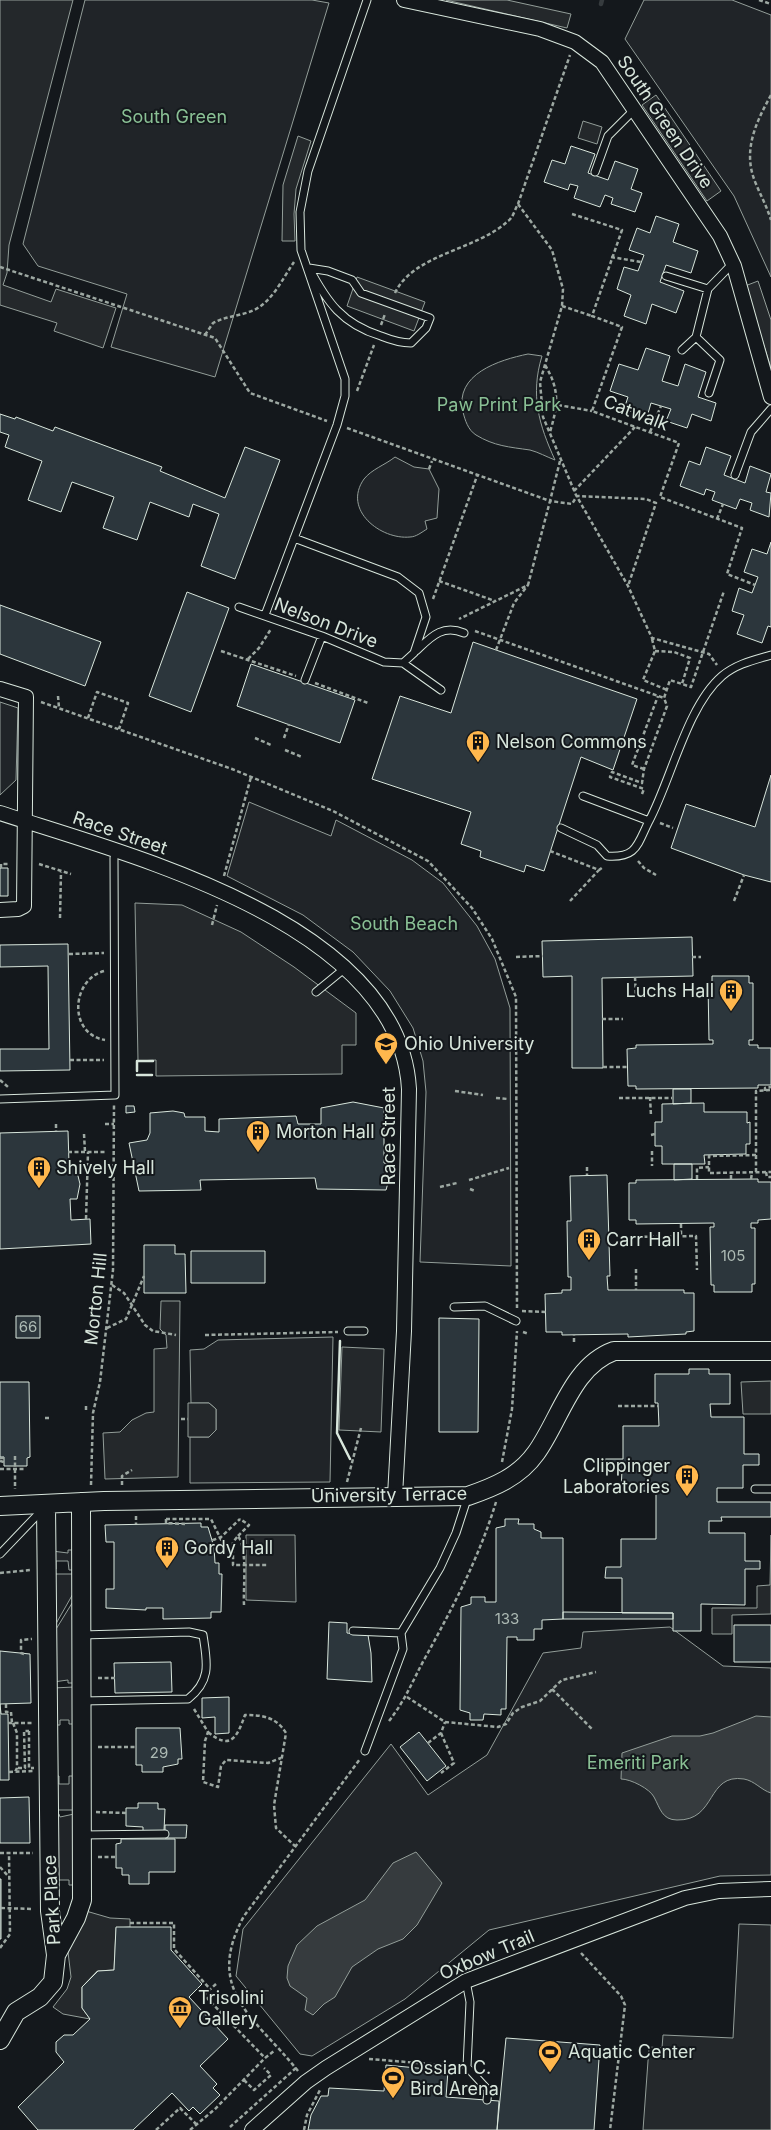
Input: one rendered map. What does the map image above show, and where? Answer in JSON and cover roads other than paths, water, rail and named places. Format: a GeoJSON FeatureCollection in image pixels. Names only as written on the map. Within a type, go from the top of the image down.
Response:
{"type":"FeatureCollection","features":[{"type":"Feature","properties":{"kind":"street","name":"South Green Drive"},"geometry":{"type":"LineString","coordinates":[[404,0],[540,30],[575,42],[602,62],[720,236],[733,263],[771,397]]}},
{"type":"Feature","properties":{"kind":"street"},"geometry":{"type":"LineString","coordinates":[[0,689],[26,697],[24,906],[18,909],[0,910]]}},
{"type":"Feature","properties":{"kind":"street","name":"Race Street"},"geometry":{"type":"LineString","coordinates":[[0,813],[117,850],[238,898],[286,924],[345,968],[374,998],[388,1020],[402,1046],[408,1075],[406,1284],[395,1496]]}},
{"type":"Feature","properties":{"kind":"street","name":"University Terrace"},"geometry":{"type":"LineString","coordinates":[[0,1506],[81,1502],[468,1496],[499,1485],[518,1471],[535,1454],[583,1373],[604,1355],[614,1351],[771,1352]]}},
{"type":"Feature","properties":{"kind":"street","name":"Park Place"},"geometry":{"type":"LineString","coordinates":[[56,1955],[76,1918],[82,1900],[81,1502]]}},
{"type":"Feature","properties":{"kind":"street","name":"Park Place"},"geometry":{"type":"LineString","coordinates":[[46,1505],[50,1911],[56,1955]]}},
{"type":"Feature","properties":{"kind":"street","name":"Oxbow Trail"},"geometry":{"type":"LineString","coordinates":[[252,2130],[306,2082],[427,2004],[466,1982],[685,1898],[719,1891],[771,1888]]}},
{"type":"Feature","properties":{"kind":"street"},"geometry":{"type":"LineString","coordinates":[[0,2040],[8,2009],[49,1988],[55,1972],[56,1955]]}},
{"type":"Feature","properties":{"kind":"lane"},"geometry":{"type":"LineString","coordinates":[[265,615],[337,425],[345,396],[345,379],[309,268],[301,250],[299,226],[304,184],[367,0]]}},
{"type":"Feature","properties":{"kind":"lane"},"geometry":{"type":"LineString","coordinates":[[594,172],[608,136],[634,110]]}},
{"type":"Feature","properties":{"kind":"lane"},"geometry":{"type":"LineString","coordinates":[[682,350],[696,337],[708,289],[733,263]]}},
{"type":"Feature","properties":{"kind":"lane"},"geometry":{"type":"LineString","coordinates":[[309,268],[328,271],[352,280],[361,293],[430,318],[426,328],[411,342],[402,343],[366,332],[351,324],[331,306],[309,268]]}},
{"type":"Feature","properties":{"kind":"lane"},"geometry":{"type":"LineString","coordinates":[[666,276],[708,289]]}},
{"type":"Feature","properties":{"kind":"lane"},"geometry":{"type":"LineString","coordinates":[[696,337],[720,360],[708,393]]}},
{"type":"Feature","properties":{"kind":"lane"},"geometry":{"type":"LineString","coordinates":[[735,475],[751,432],[771,409]]}},
{"type":"Feature","properties":{"kind":"lane"},"geometry":{"type":"LineString","coordinates":[[294,538],[398,577],[420,593],[426,617],[414,653]]}},
{"type":"Feature","properties":{"kind":"lane","name":"Nelson Drive"},"geometry":{"type":"LineString","coordinates":[[239,607],[322,636],[384,662],[403,663],[440,690]]}},
{"type":"Feature","properties":{"kind":"lane"},"geometry":{"type":"LineString","coordinates":[[403,663],[434,634],[444,629],[467,631]]}},
{"type":"Feature","properties":{"kind":"lane"},"geometry":{"type":"LineString","coordinates":[[305,680],[322,636]]}},
{"type":"Feature","properties":{"kind":"lane"},"geometry":{"type":"LineString","coordinates":[[561,828],[597,845],[608,856],[622,857],[631,854],[649,821],[700,702],[723,675],[749,661],[771,655]]}},
{"type":"Feature","properties":{"kind":"lane"},"geometry":{"type":"LineString","coordinates":[[584,796],[649,821]]}},
{"type":"Feature","properties":{"kind":"lane"},"geometry":{"type":"LineString","coordinates":[[0,1099],[115,1095],[114,858]]}},
{"type":"Feature","properties":{"kind":"lane"},"geometry":{"type":"LineString","coordinates":[[316,992],[345,968]]}},
{"type":"Feature","properties":{"kind":"lane"},"geometry":{"type":"LineString","coordinates":[[454,1307],[485,1306],[516,1321]]}},
{"type":"Feature","properties":{"kind":"lane"},"geometry":{"type":"LineString","coordinates":[[348,1331],[364,1331]]}},
{"type":"Feature","properties":{"kind":"lane"},"geometry":{"type":"LineString","coordinates":[[755,1489],[771,1489]]}},
{"type":"Feature","properties":{"kind":"lane"},"geometry":{"type":"LineString","coordinates":[[365,1751],[403,1649],[401,1633],[440,1568],[456,1533],[468,1496]]}},
{"type":"Feature","properties":{"kind":"lane"},"geometry":{"type":"LineString","coordinates":[[0,1554],[30,1525],[46,1505]]}},
{"type":"Feature","properties":{"kind":"lane"},"geometry":{"type":"LineString","coordinates":[[353,1631],[401,1633]]}},
{"type":"Feature","properties":{"kind":"lane"},"geometry":{"type":"LineString","coordinates":[[81,1634],[189,1632],[203,1635],[207,1668],[200,1689],[188,1698],[81,1701]]}},
{"type":"Feature","properties":{"kind":"lane"},"geometry":{"type":"LineString","coordinates":[[82,1836],[165,1834]]}},
{"type":"Feature","properties":{"kind":"lane"},"geometry":{"type":"LineString","coordinates":[[466,1982],[470,2002],[467,2067],[488,2090],[487,2100]]}},
{"type":"Feature","properties":{"kind":"waterway"},"geometry":{"type":"LineString","coordinates":[[601,4],[602,0]]}},
{"type":"Feature","properties":{"kind":"place","name":"Nelson Commons"},"geometry":{"type":"Point","coordinates":[478,763]}},
{"type":"Feature","properties":{"kind":"place","name":"Luchs Hall"},"geometry":{"type":"Point","coordinates":[731,1012]}},
{"type":"Feature","properties":{"kind":"place","name":"Ohio University"},"geometry":{"type":"Point","coordinates":[386,1065]}},
{"type":"Feature","properties":{"kind":"place","name":"Morton Hall"},"geometry":{"type":"Point","coordinates":[258,1153]}},
{"type":"Feature","properties":{"kind":"place","name":"Shively Hall"},"geometry":{"type":"Point","coordinates":[39,1189]}},
{"type":"Feature","properties":{"kind":"place","name":"Carr Hall"},"geometry":{"type":"Point","coordinates":[589,1261]}},
{"type":"Feature","properties":{"kind":"place","name":"Clippinger Laboratories"},"geometry":{"type":"Point","coordinates":[687,1497]}},
{"type":"Feature","properties":{"kind":"place","name":"Gordy Hall"},"geometry":{"type":"Point","coordinates":[167,1569]}},
{"type":"Feature","properties":{"kind":"place","name":"Trisolini Gallery"},"geometry":{"type":"Point","coordinates":[180,2029]}},
{"type":"Feature","properties":{"kind":"place","name":"Aquatic Center"},"geometry":{"type":"Point","coordinates":[550,2073]}},
{"type":"Feature","properties":{"kind":"place","name":"Ossian C. Bird Arena"},"geometry":{"type":"Point","coordinates":[393,2099]}},
{"type":"Feature","properties":{"kind":"park label","name":"South Green"},"geometry":{"type":"Point","coordinates":[174,117]}},
{"type":"Feature","properties":{"kind":"park label","name":"Paw Print Park"},"geometry":{"type":"Point","coordinates":[499,405]}},
{"type":"Feature","properties":{"kind":"park label","name":"South Beach"},"geometry":{"type":"Point","coordinates":[404,924]}},
{"type":"Feature","properties":{"kind":"park label","name":"Emeriti Park"},"geometry":{"type":"Point","coordinates":[638,1763]}}]}
